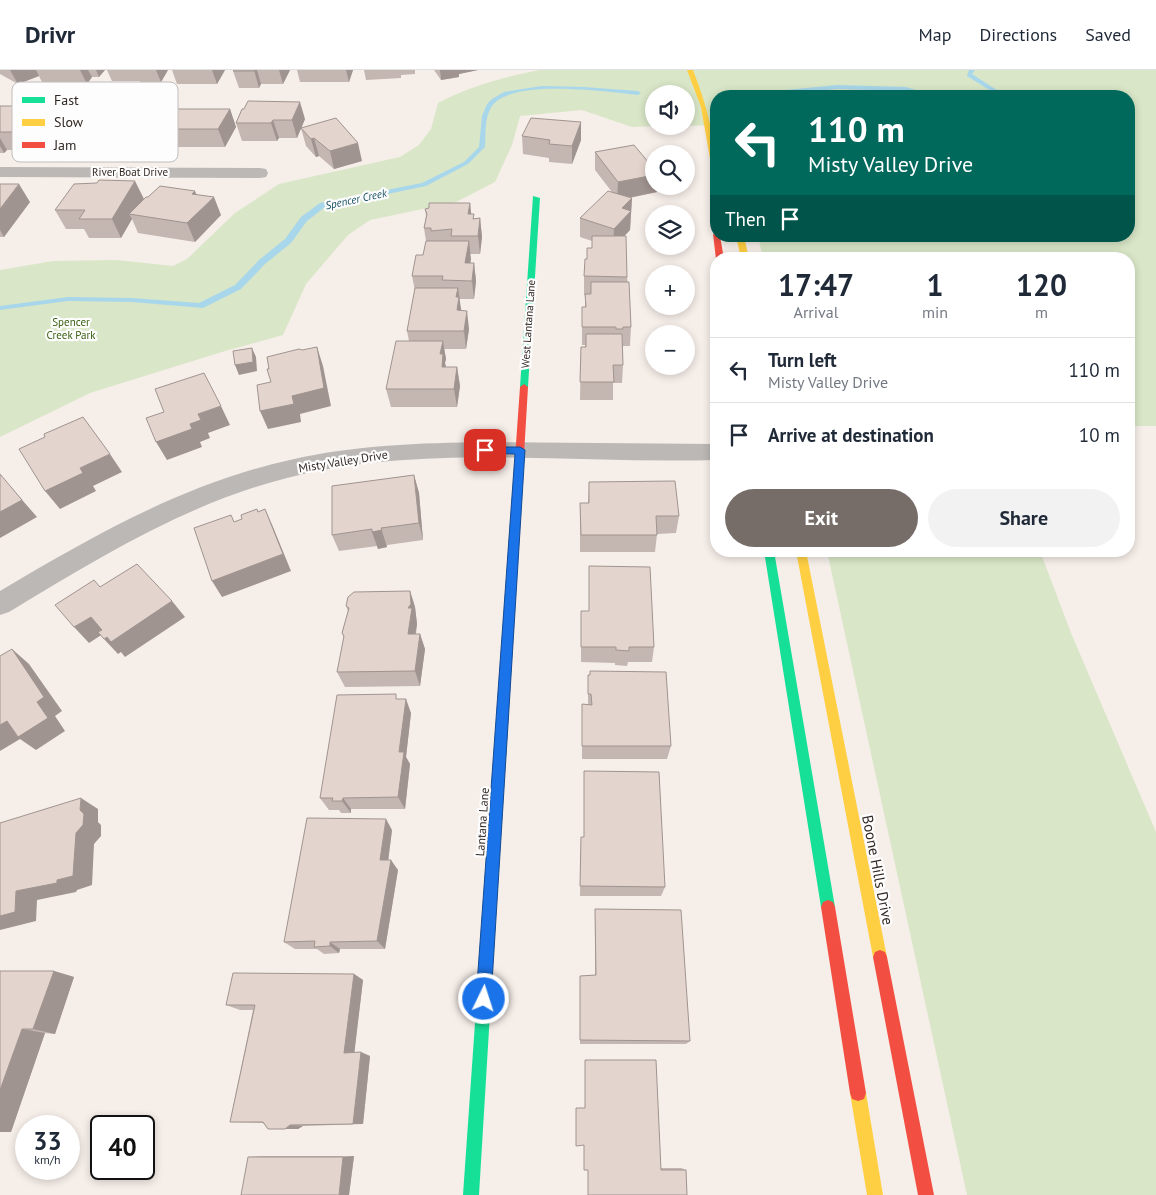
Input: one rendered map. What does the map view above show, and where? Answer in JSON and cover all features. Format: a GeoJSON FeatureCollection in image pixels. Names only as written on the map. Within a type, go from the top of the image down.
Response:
{"type":"FeatureCollection","features":[{"type":"Feature","properties":{"kind":"street"},"geometry":{"type":"LineString","coordinates":[[690,70],[699,88],[710,144]]}},
{"type":"Feature","properties":{"kind":"street","name":"River Boat Drive"},"geometry":{"type":"LineString","coordinates":[[0,172],[260,173]]}},
{"type":"Feature","properties":{"kind":"street","name":"West Lantana Lane"},"geometry":{"type":"LineString","coordinates":[[520,450],[536,198]]}},
{"type":"Feature","properties":{"kind":"street","name":"Misty Valley Drive"},"geometry":{"type":"LineString","coordinates":[[0,604],[143,522],[203,496],[261,476],[324,462],[382,453],[520,450],[710,452]]}},
{"type":"Feature","properties":{"kind":"street","name":"Lantana Lane"},"geometry":{"type":"LineString","coordinates":[[470,1195],[520,450]]}},
{"type":"Feature","properties":{"kind":"street"},"geometry":{"type":"LineString","coordinates":[[771,557],[875,1195]]}},
{"type":"Feature","properties":{"kind":"street","name":"Boone Hills Drive"},"geometry":{"type":"LineString","coordinates":[[802,557],[926,1195]]}},
{"type":"Feature","properties":{"kind":"green space","name":"Spencer Creek Park"},"geometry":{"type":"Polygon","coordinates":[[[540,70],[1156,70],[1156,426],[1135,426],[1135,252],[761,252],[759,242],[1135,242],[1135,90],[710,90],[710,125],[695,126],[695,85],[645,85],[645,126],[632,127],[582,110],[520,116],[512,145],[495,182],[456,202],[370,220],[348,235],[306,284],[283,335],[90,393],[0,437],[0,270],[53,261],[116,260],[173,266],[187,259],[235,213],[279,184],[400,157],[419,145],[431,129],[438,103],[488,83],[540,70]]]}},
{"type":"Feature","properties":{"kind":"green space"},"geometry":{"type":"Polygon","coordinates":[[[828,557],[1042,557],[1071,633],[1156,832],[1156,1195],[967,1195],[828,557]]]}},
{"type":"Feature","properties":{"kind":"building"},"geometry":{"type":"Polygon","coordinates":[[[254,70],[254,71],[233,71],[254,70]]]}},
{"type":"Feature","properties":{"kind":"building"},"geometry":{"type":"Polygon","coordinates":[[[248,101],[300,102],[292,120],[273,120],[271,123],[236,123],[248,101]]]}},
{"type":"Feature","properties":{"kind":"building"},"geometry":{"type":"Polygon","coordinates":[[[0,106],[12,106],[12,132],[0,132],[0,106]]]}},
{"type":"Feature","properties":{"kind":"building"},"geometry":{"type":"Polygon","coordinates":[[[178,109],[230,109],[218,129],[178,129],[178,109]]]}},
{"type":"Feature","properties":{"kind":"building"},"geometry":{"type":"Polygon","coordinates":[[[336,118],[358,143],[330,151],[314,138],[311,139],[301,128],[336,118]]]}},
{"type":"Feature","properties":{"kind":"building"},"geometry":{"type":"Polygon","coordinates":[[[531,118],[581,122],[572,146],[549,144],[550,140],[522,136],[531,118]]]}},
{"type":"Feature","properties":{"kind":"building"},"geometry":{"type":"Polygon","coordinates":[[[634,145],[645,158],[645,177],[618,182],[595,152],[634,145]]]}},
{"type":"Feature","properties":{"kind":"building"},"geometry":{"type":"Polygon","coordinates":[[[99,180],[135,181],[112,219],[79,219],[85,210],[55,210],[74,184],[97,183],[99,180]]]}},
{"type":"Feature","properties":{"kind":"building"},"geometry":{"type":"Polygon","coordinates":[[[0,184],[19,184],[0,209],[0,184]]]}},
{"type":"Feature","properties":{"kind":"building"},"geometry":{"type":"Polygon","coordinates":[[[160,186],[195,191],[192,194],[214,197],[187,223],[129,214],[160,186]]]}},
{"type":"Feature","properties":{"kind":"building"},"geometry":{"type":"Polygon","coordinates":[[[608,191],[632,198],[622,208],[631,211],[614,229],[580,218],[608,191]]]}},
{"type":"Feature","properties":{"kind":"building"},"geometry":{"type":"Polygon","coordinates":[[[429,203],[470,203],[468,214],[474,214],[473,219],[480,218],[478,236],[451,236],[452,229],[431,231],[431,228],[424,228],[427,214],[425,209],[429,208],[429,203]]]}},
{"type":"Feature","properties":{"kind":"building"},"geometry":{"type":"Polygon","coordinates":[[[592,236],[626,236],[627,277],[584,276],[587,248],[592,248],[592,236]]]}},
{"type":"Feature","properties":{"kind":"building"},"geometry":{"type":"Polygon","coordinates":[[[426,241],[469,241],[465,263],[474,263],[472,281],[442,280],[443,276],[412,276],[416,255],[423,255],[426,241]]]}},
{"type":"Feature","properties":{"kind":"building"},"geometry":{"type":"Polygon","coordinates":[[[591,282],[629,282],[631,327],[616,329],[616,327],[582,327],[582,307],[586,307],[585,294],[591,294],[591,282]]]}},
{"type":"Feature","properties":{"kind":"building"},"geometry":{"type":"Polygon","coordinates":[[[415,288],[458,288],[456,297],[459,297],[457,310],[467,311],[464,331],[407,331],[415,288]]]}},
{"type":"Feature","properties":{"kind":"building"},"geometry":{"type":"Polygon","coordinates":[[[586,334],[622,334],[623,365],[613,365],[614,382],[580,382],[581,347],[586,347],[586,334]]]}},
{"type":"Feature","properties":{"kind":"building"},"geometry":{"type":"Polygon","coordinates":[[[396,341],[443,341],[440,354],[443,354],[442,367],[457,367],[454,389],[386,389],[396,341]]]}},
{"type":"Feature","properties":{"kind":"building"},"geometry":{"type":"Polygon","coordinates":[[[317,347],[324,388],[292,396],[294,404],[260,411],[257,385],[271,382],[267,369],[269,369],[267,357],[299,349],[317,347]]]}},
{"type":"Feature","properties":{"kind":"building"},"geometry":{"type":"Polygon","coordinates":[[[252,348],[253,362],[235,365],[233,351],[252,348]]]}},
{"type":"Feature","properties":{"kind":"building"},"geometry":{"type":"Polygon","coordinates":[[[204,373],[221,406],[198,414],[201,420],[190,424],[192,429],[156,442],[146,418],[164,412],[155,389],[204,373]]]}},
{"type":"Feature","properties":{"kind":"building"},"geometry":{"type":"Polygon","coordinates":[[[83,417],[110,454],[80,468],[83,473],[45,491],[19,449],[45,437],[44,434],[83,417]]]}},
{"type":"Feature","properties":{"kind":"building"},"geometry":{"type":"Polygon","coordinates":[[[0,474],[22,500],[0,512],[0,474]]]}},
{"type":"Feature","properties":{"kind":"building"},"geometry":{"type":"Polygon","coordinates":[[[414,475],[419,523],[381,528],[382,530],[372,532],[372,529],[332,535],[332,486],[414,475]]]}},
{"type":"Feature","properties":{"kind":"building"},"geometry":{"type":"Polygon","coordinates":[[[675,481],[679,516],[656,516],[657,535],[581,535],[580,503],[589,503],[589,482],[675,481]]]}},
{"type":"Feature","properties":{"kind":"building"},"geometry":{"type":"Polygon","coordinates":[[[257,509],[258,512],[265,509],[283,554],[212,581],[194,528],[231,515],[234,522],[242,519],[241,515],[257,509]]]}},
{"type":"Feature","properties":{"kind":"building"},"geometry":{"type":"Polygon","coordinates":[[[137,564],[172,601],[111,642],[107,637],[104,639],[98,632],[102,630],[91,617],[74,627],[55,605],[94,580],[100,587],[137,564]]]}},
{"type":"Feature","properties":{"kind":"building"},"geometry":{"type":"Polygon","coordinates":[[[589,566],[650,567],[654,647],[629,647],[629,651],[616,650],[616,647],[581,647],[581,611],[589,611],[589,566]]]}},
{"type":"Feature","properties":{"kind":"building"},"geometry":{"type":"Polygon","coordinates":[[[410,591],[411,604],[408,608],[412,608],[408,634],[420,634],[415,671],[337,672],[344,636],[342,633],[349,608],[346,606],[348,597],[354,592],[410,591]]]}},
{"type":"Feature","properties":{"kind":"building"},"geometry":{"type":"Polygon","coordinates":[[[12,649],[44,697],[37,702],[48,718],[18,737],[7,721],[0,725],[0,656],[12,649]]]}},
{"type":"Feature","properties":{"kind":"building"},"geometry":{"type":"Polygon","coordinates":[[[590,671],[666,672],[671,746],[582,746],[582,704],[592,705],[591,694],[588,694],[588,675],[590,675],[590,671]]]}},
{"type":"Feature","properties":{"kind":"building"},"geometry":{"type":"Polygon","coordinates":[[[396,694],[396,699],[406,699],[399,752],[404,752],[398,797],[343,798],[342,801],[332,801],[333,798],[320,798],[337,695],[396,694]]]}},
{"type":"Feature","properties":{"kind":"building"},"geometry":{"type":"Polygon","coordinates":[[[584,771],[659,772],[665,887],[580,886],[581,837],[584,837],[584,771]]]}},
{"type":"Feature","properties":{"kind":"building"},"geometry":{"type":"Polygon","coordinates":[[[81,798],[80,810],[84,814],[83,825],[76,833],[73,876],[57,880],[57,883],[16,891],[15,912],[0,916],[0,823],[81,798]]]}},
{"type":"Feature","properties":{"kind":"building"},"geometry":{"type":"Polygon","coordinates":[[[307,818],[386,819],[380,860],[391,860],[377,941],[330,942],[330,946],[314,947],[315,941],[284,942],[307,818]]]}},
{"type":"Feature","properties":{"kind":"building"},"geometry":{"type":"Polygon","coordinates":[[[595,909],[681,910],[690,1041],[580,1040],[580,976],[596,975],[595,909]]]}},
{"type":"Feature","properties":{"kind":"building"},"geometry":{"type":"Polygon","coordinates":[[[0,971],[54,971],[33,1029],[22,1029],[0,1090],[0,971]]]}},
{"type":"Feature","properties":{"kind":"building"},"geometry":{"type":"Polygon","coordinates":[[[233,973],[354,974],[344,1053],[361,1052],[353,1124],[290,1125],[285,1129],[268,1129],[263,1122],[230,1122],[255,1005],[226,1005],[233,973]]]}},
{"type":"Feature","properties":{"kind":"building"},"geometry":{"type":"Polygon","coordinates":[[[585,1060],[656,1060],[661,1170],[686,1170],[687,1195],[588,1195],[588,1170],[584,1170],[584,1145],[576,1146],[576,1108],[585,1108],[585,1060]]]}},
{"type":"Feature","properties":{"kind":"building"},"geometry":{"type":"Polygon","coordinates":[[[248,1157],[343,1157],[339,1195],[241,1195],[248,1157]]]}},
{"type":"Feature","properties":{"kind":"waterway","name":"Spencer Creek"},"geometry":{"type":"LineString","coordinates":[[972,70],[969,75],[993,90]]}},
{"type":"Feature","properties":{"kind":"waterway","name":"Spencer Creek"},"geometry":{"type":"LineString","coordinates":[[806,90],[837,87],[910,90]]}},
{"type":"Feature","properties":{"kind":"waterway","name":"Spencer Creek"},"geometry":{"type":"LineString","coordinates":[[0,308],[68,299],[132,300],[200,306],[238,287],[262,262],[288,241],[304,219],[323,205],[424,185],[466,163],[482,147],[483,122],[490,104],[507,93],[523,89],[542,88],[638,93]]}},
{"type":"Feature","properties":{"kind":"traffic: fast"},"geometry":{"type":"LineString","coordinates":[[524,387],[536,198]]}},
{"type":"Feature","properties":{"kind":"traffic: fast"},"geometry":{"type":"LineString","coordinates":[[770,557],[828,907]]}},
{"type":"Feature","properties":{"kind":"traffic: fast"},"geometry":{"type":"LineString","coordinates":[[471,1195],[485,980]]}},
{"type":"Feature","properties":{"kind":"traffic: slow"},"geometry":{"type":"LineString","coordinates":[[690,70],[704,107],[710,142]]}},
{"type":"Feature","properties":{"kind":"traffic: slow"},"geometry":{"type":"LineString","coordinates":[[741,242],[743,252]]}},
{"type":"Feature","properties":{"kind":"traffic: slow"},"geometry":{"type":"LineString","coordinates":[[802,557],[880,957]]}},
{"type":"Feature","properties":{"kind":"traffic: slow"},"geometry":{"type":"LineString","coordinates":[[485,980],[501,742]]}},
{"type":"Feature","properties":{"kind":"traffic: slow"},"geometry":{"type":"LineString","coordinates":[[858,1093],[875,1195]]}},
{"type":"Feature","properties":{"kind":"traffic: jam"},"geometry":{"type":"LineString","coordinates":[[717,242],[719,252]]}},
{"type":"Feature","properties":{"kind":"traffic: jam"},"geometry":{"type":"LineString","coordinates":[[501,742],[524,387]]}},
{"type":"Feature","properties":{"kind":"traffic: jam"},"geometry":{"type":"LineString","coordinates":[[828,907],[858,1093]]}},
{"type":"Feature","properties":{"kind":"traffic: jam"},"geometry":{"type":"LineString","coordinates":[[880,957],[926,1195]]}},
{"type":"Feature","properties":{"kind":"route"},"geometry":{"type":"LineString","coordinates":[[484,999],[520,450],[485,450]]}}]}
